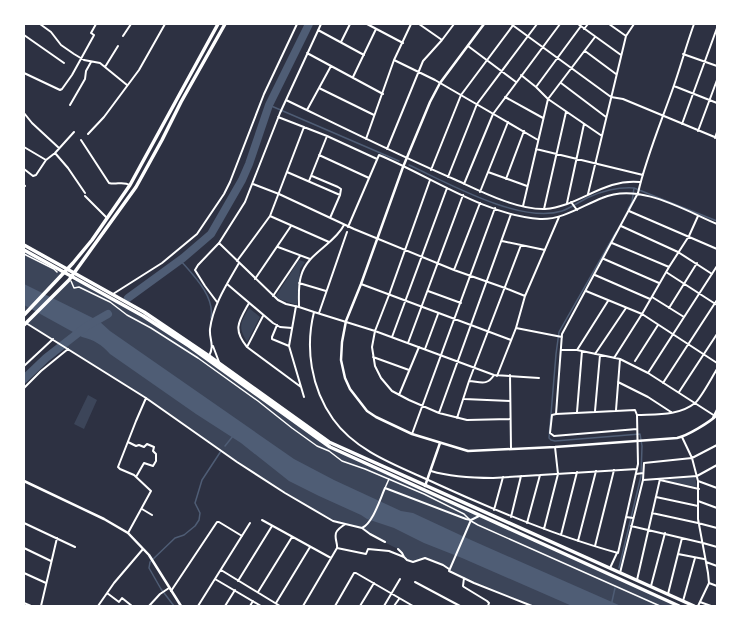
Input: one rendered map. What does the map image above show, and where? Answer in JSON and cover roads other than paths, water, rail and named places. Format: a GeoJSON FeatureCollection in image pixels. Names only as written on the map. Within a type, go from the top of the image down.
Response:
{"type":"FeatureCollection","features":[{"type":"Feature","properties":{"kind":"main road"},"geometry":{"type":"LineString","coordinates":[[24,315],[66,271],[107,218],[130,185],[218,24]]}},
{"type":"Feature","properties":{"kind":"main road"},"geometry":{"type":"LineString","coordinates":[[26,323],[69,282],[136,187],[181,102],[225,24]]}},
{"type":"Feature","properties":{"kind":"main road"},"geometry":{"type":"LineString","coordinates":[[204,48],[209,51]]}},
{"type":"Feature","properties":{"kind":"main road"},"geometry":{"type":"LineString","coordinates":[[24,245],[73,275],[138,309],[210,355],[220,364],[329,442],[694,606]]}},
{"type":"Feature","properties":{"kind":"main road"},"geometry":{"type":"LineString","coordinates":[[24,250],[57,270],[66,271]]}},
{"type":"Feature","properties":{"kind":"main road"},"geometry":{"type":"LineString","coordinates":[[57,270],[60,277]]}},
{"type":"Feature","properties":{"kind":"main road"},"geometry":{"type":"LineString","coordinates":[[73,275],[81,281],[115,297],[189,346],[330,447],[679,606]]}},
{"type":"Feature","properties":{"kind":"main road"},"geometry":{"type":"LineString","coordinates":[[69,282],[81,281]]}},
{"type":"Feature","properties":{"kind":"street"},"geometry":{"type":"LineString","coordinates":[[40,24],[51,32],[61,44],[81,58],[91,62],[98,62],[128,85]]}},
{"type":"Feature","properties":{"kind":"street"},"geometry":{"type":"LineString","coordinates":[[24,73],[60,90],[63,88],[93,37],[94,34],[92,33],[96,24]]}},
{"type":"Feature","properties":{"kind":"street"},"geometry":{"type":"LineString","coordinates":[[123,36],[131,24]]}},
{"type":"Feature","properties":{"kind":"street"},"geometry":{"type":"LineString","coordinates":[[88,134],[104,117],[139,70],[165,24]]}},
{"type":"Feature","properties":{"kind":"street"},"geometry":{"type":"LineString","coordinates":[[115,297],[162,263],[197,234],[224,194],[264,94],[297,24]]}},
{"type":"Feature","properties":{"kind":"street"},"geometry":{"type":"LineString","coordinates":[[218,302],[205,286],[195,270],[219,243],[240,211],[253,184],[278,117],[321,24]]}},
{"type":"Feature","properties":{"kind":"street"},"geometry":{"type":"LineString","coordinates":[[341,42],[350,24]]}},
{"type":"Feature","properties":{"kind":"street"},"geometry":{"type":"LineString","coordinates":[[367,24],[403,43]]}},
{"type":"Feature","properties":{"kind":"street"},"geometry":{"type":"LineString","coordinates":[[366,139],[394,60],[411,24]]}},
{"type":"Feature","properties":{"kind":"street"},"geometry":{"type":"LineString","coordinates":[[419,24],[442,40]]}},
{"type":"Feature","properties":{"kind":"street"},"geometry":{"type":"LineString","coordinates":[[387,149],[423,61],[454,24]]}},
{"type":"Feature","properties":{"kind":"street"},"geometry":{"type":"LineString","coordinates":[[484,24],[440,83],[422,121],[403,167],[362,284],[346,321],[342,342],[341,360],[345,378],[350,389],[372,414],[412,434],[468,451],[555,447],[682,437],[716,415],[717,410]]}},
{"type":"Feature","properties":{"kind":"street"},"geometry":{"type":"LineString","coordinates":[[431,170],[461,95],[488,60],[512,24],[611,97],[623,99],[716,138],[717,132]]}},
{"type":"Feature","properties":{"kind":"street"},"geometry":{"type":"LineString","coordinates":[[448,177],[477,104],[537,24]]}},
{"type":"Feature","properties":{"kind":"street"},"geometry":{"type":"LineString","coordinates":[[464,184],[493,114],[560,24]]}},
{"type":"Feature","properties":{"kind":"street"},"geometry":{"type":"LineString","coordinates":[[584,28],[588,24]]}},
{"type":"Feature","properties":{"kind":"street"},"geometry":{"type":"LineString","coordinates":[[609,24],[626,36]]}},
{"type":"Feature","properties":{"kind":"street"},"geometry":{"type":"LineString","coordinates":[[588,194],[626,36],[634,24]]}},
{"type":"Feature","properties":{"kind":"street"},"geometry":{"type":"LineString","coordinates":[[556,414],[562,334],[638,192],[640,182],[694,24]]}},
{"type":"Feature","properties":{"kind":"street"},"geometry":{"type":"LineString","coordinates":[[536,87],[558,58],[579,25],[621,55]]}},
{"type":"Feature","properties":{"kind":"street"},"geometry":{"type":"LineString","coordinates":[[682,124],[717,28]]}},
{"type":"Feature","properties":{"kind":"street"},"geometry":{"type":"LineString","coordinates":[[353,77],[376,29]]}},
{"type":"Feature","properties":{"kind":"street"},"geometry":{"type":"LineString","coordinates":[[318,30],[364,55]]}},
{"type":"Feature","properties":{"kind":"street"},"geometry":{"type":"LineString","coordinates":[[24,35],[64,63]]}},
{"type":"Feature","properties":{"kind":"street"},"geometry":{"type":"LineString","coordinates":[[523,206],[548,99],[595,37]]}},
{"type":"Feature","properties":{"kind":"street"},"geometry":{"type":"LineString","coordinates":[[467,45],[516,82]]}},
{"type":"Feature","properties":{"kind":"street"},"geometry":{"type":"LineString","coordinates":[[105,67],[118,46]]}},
{"type":"Feature","properties":{"kind":"street"},"geometry":{"type":"LineString","coordinates":[[585,51],[616,74]]}},
{"type":"Feature","properties":{"kind":"street"},"geometry":{"type":"LineString","coordinates":[[307,53],[383,94]]}},
{"type":"Feature","properties":{"kind":"street"},"geometry":{"type":"LineString","coordinates":[[683,54],[717,66]]}},
{"type":"Feature","properties":{"kind":"street"},"geometry":{"type":"LineString","coordinates":[[394,60],[440,83],[538,140]]}},
{"type":"Feature","properties":{"kind":"street"},"geometry":{"type":"LineString","coordinates":[[70,105],[85,80],[86,71],[91,62]]}},
{"type":"Feature","properties":{"kind":"street"},"geometry":{"type":"LineString","coordinates":[[307,111],[331,66]]}},
{"type":"Feature","properties":{"kind":"street"},"geometry":{"type":"LineString","coordinates":[[521,75],[548,99],[602,136]]}},
{"type":"Feature","properties":{"kind":"street"},"geometry":{"type":"LineString","coordinates":[[698,131],[717,80]]}},
{"type":"Feature","properties":{"kind":"street"},"geometry":{"type":"LineString","coordinates":[[561,83],[607,117]]}},
{"type":"Feature","properties":{"kind":"street"},"geometry":{"type":"LineString","coordinates":[[674,86],[717,103]]}},
{"type":"Feature","properties":{"kind":"street"},"geometry":{"type":"LineString","coordinates":[[319,88],[374,116]]}},
{"type":"Feature","properties":{"kind":"street"},"geometry":{"type":"LineString","coordinates":[[505,97],[543,118]]}},
{"type":"Feature","properties":{"kind":"street"},"geometry":{"type":"LineString","coordinates":[[286,100],[480,192],[523,206],[544,209],[557,207],[567,203],[572,203],[588,194],[617,184],[631,181],[640,182]]}},
{"type":"Feature","properties":{"kind":"street"},"geometry":{"type":"LineString","coordinates":[[544,209],[566,112]]}},
{"type":"Feature","properties":{"kind":"street"},"geometry":{"type":"LineString","coordinates":[[24,113],[32,123],[59,148]]}},
{"type":"Feature","properties":{"kind":"street"},"geometry":{"type":"LineString","coordinates":[[278,117],[327,136],[377,159]]}},
{"type":"Feature","properties":{"kind":"street"},"geometry":{"type":"LineString","coordinates":[[480,192],[508,122]]}},
{"type":"Feature","properties":{"kind":"street"},"geometry":{"type":"LineString","coordinates":[[567,203],[584,124]]}},
{"type":"Feature","properties":{"kind":"street"},"geometry":{"type":"LineString","coordinates":[[220,364],[212,344],[210,329],[218,302],[238,262],[270,216],[304,127]]}},
{"type":"Feature","properties":{"kind":"street"},"geometry":{"type":"LineString","coordinates":[[506,179],[524,131]]}},
{"type":"Feature","properties":{"kind":"street"},"geometry":{"type":"LineString","coordinates":[[24,169],[35,176],[46,160],[55,153],[74,132]]}},
{"type":"Feature","properties":{"kind":"street"},"geometry":{"type":"LineString","coordinates":[[309,181],[327,136]]}},
{"type":"Feature","properties":{"kind":"street"},"geometry":{"type":"LineString","coordinates":[[81,140],[109,183],[124,183],[130,185]]}},
{"type":"Feature","properties":{"kind":"street"},"geometry":{"type":"LineString","coordinates":[[24,147],[46,160]]}},
{"type":"Feature","properties":{"kind":"street"},"geometry":{"type":"LineString","coordinates":[[536,149],[643,174]]}},
{"type":"Feature","properties":{"kind":"street"},"geometry":{"type":"LineString","coordinates":[[55,153],[68,168],[85,194],[107,218]]}},
{"type":"Feature","properties":{"kind":"street"},"geometry":{"type":"LineString","coordinates":[[319,155],[369,178]]}},
{"type":"Feature","properties":{"kind":"street"},"geometry":{"type":"LineString","coordinates":[[348,227],[380,155],[447,188],[511,214],[540,219],[559,217],[604,197],[615,194],[638,192],[671,204],[717,224]]}},
{"type":"Feature","properties":{"kind":"street"},"geometry":{"type":"LineString","coordinates":[[287,172],[340,195]]}},
{"type":"Feature","properties":{"kind":"street"},"geometry":{"type":"LineString","coordinates":[[488,172],[527,186]]}},
{"type":"Feature","properties":{"kind":"street"},"geometry":{"type":"LineString","coordinates":[[312,176],[341,189],[330,218]]}},
{"type":"Feature","properties":{"kind":"street"},"geometry":{"type":"LineString","coordinates":[[430,180],[375,331],[372,347],[375,366],[381,378],[392,392],[439,413],[457,418],[475,420],[510,419]]}},
{"type":"Feature","properties":{"kind":"street"},"geometry":{"type":"LineString","coordinates":[[253,184],[279,194],[377,239],[454,270],[525,296]]}},
{"type":"Feature","properties":{"kind":"street"},"geometry":{"type":"LineString","coordinates":[[392,337],[447,188]]}},
{"type":"Feature","properties":{"kind":"street"},"geometry":{"type":"LineString","coordinates":[[408,343],[463,195]]}},
{"type":"Feature","properties":{"kind":"street"},"geometry":{"type":"LineString","coordinates":[[454,270],[480,202]]}},
{"type":"Feature","properties":{"kind":"street"},"geometry":{"type":"LineString","coordinates":[[572,203],[576,209]]}},
{"type":"Feature","properties":{"kind":"street"},"geometry":{"type":"LineString","coordinates":[[412,434],[461,303],[494,208]]}},
{"type":"Feature","properties":{"kind":"street"},"geometry":{"type":"LineString","coordinates":[[629,211],[717,249]]}},
{"type":"Feature","properties":{"kind":"street"},"geometry":{"type":"LineString","coordinates":[[439,413],[511,214]]}},
{"type":"Feature","properties":{"kind":"street"},"geometry":{"type":"LineString","coordinates":[[270,216],[330,243]]}},
{"type":"Feature","properties":{"kind":"street"},"geometry":{"type":"LineString","coordinates":[[614,358],[689,236],[698,216]]}},
{"type":"Feature","properties":{"kind":"street"},"geometry":{"type":"LineString","coordinates":[[497,376],[512,340],[525,296],[559,217]]}},
{"type":"Feature","properties":{"kind":"street"},"geometry":{"type":"LineString","coordinates":[[304,397],[289,346],[297,307],[299,283],[303,269],[310,259],[340,233],[344,225]]}},
{"type":"Feature","properties":{"kind":"street"},"geometry":{"type":"LineString","coordinates":[[255,279],[292,226]]}},
{"type":"Feature","properties":{"kind":"street"},"geometry":{"type":"LineString","coordinates":[[621,226],[678,252],[712,274]]}},
{"type":"Feature","properties":{"kind":"street"},"geometry":{"type":"LineString","coordinates":[[319,313],[347,232]]}},
{"type":"Feature","properties":{"kind":"street"},"geometry":{"type":"LineString","coordinates":[[502,241],[545,250]]}},
{"type":"Feature","properties":{"kind":"street"},"geometry":{"type":"LineString","coordinates":[[219,243],[273,296],[282,302],[346,321],[497,376],[510,375],[539,378]]}},
{"type":"Feature","properties":{"kind":"street"},"geometry":{"type":"LineString","coordinates":[[612,243],[669,267]]}},
{"type":"Feature","properties":{"kind":"street"},"geometry":{"type":"LineString","coordinates":[[457,418],[521,245]]}},
{"type":"Feature","properties":{"kind":"street"},"geometry":{"type":"LineString","coordinates":[[278,247],[310,259]]}},
{"type":"Feature","properties":{"kind":"street"},"geometry":{"type":"LineString","coordinates":[[24,254],[57,270]]}},
{"type":"Feature","properties":{"kind":"street"},"geometry":{"type":"LineString","coordinates":[[273,296],[300,256]]}},
{"type":"Feature","properties":{"kind":"street"},"geometry":{"type":"LineString","coordinates":[[603,258],[659,283]]}},
{"type":"Feature","properties":{"kind":"street"},"geometry":{"type":"LineString","coordinates":[[669,308],[697,263]]}},
{"type":"Feature","properties":{"kind":"street"},"geometry":{"type":"LineString","coordinates":[[648,373],[717,266]]}},
{"type":"Feature","properties":{"kind":"street"},"geometry":{"type":"LineString","coordinates":[[666,272],[716,304]]}},
{"type":"Feature","properties":{"kind":"street"},"geometry":{"type":"LineString","coordinates":[[594,274],[651,298],[684,317]]}},
{"type":"Feature","properties":{"kind":"street"},"geometry":{"type":"LineString","coordinates":[[69,282],[74,288],[79,287],[110,302],[127,315],[151,328],[198,358],[317,446],[342,461],[389,479],[464,514],[478,525],[607,584],[660,606]]}},
{"type":"Feature","properties":{"kind":"street"},"geometry":{"type":"LineString","coordinates":[[299,283],[326,291]]}},
{"type":"Feature","properties":{"kind":"street"},"geometry":{"type":"LineString","coordinates":[[227,284],[263,316],[277,325],[292,328]]}},
{"type":"Feature","properties":{"kind":"street"},"geometry":{"type":"LineString","coordinates":[[362,284],[438,314],[512,340]]}},
{"type":"Feature","properties":{"kind":"street"},"geometry":{"type":"LineString","coordinates":[[428,291],[461,303]]}},
{"type":"Feature","properties":{"kind":"street"},"geometry":{"type":"LineString","coordinates":[[586,291],[642,314],[717,363]]}},
{"type":"Feature","properties":{"kind":"street"},"geometry":{"type":"LineString","coordinates":[[663,384],[688,344],[716,304],[717,300]]}},
{"type":"Feature","properties":{"kind":"street"},"geometry":{"type":"LineString","coordinates":[[577,350],[608,301]]}},
{"type":"Feature","properties":{"kind":"street"},"geometry":{"type":"LineString","coordinates":[[249,303],[238,323],[239,337],[246,347],[301,387]]}},
{"type":"Feature","properties":{"kind":"street"},"geometry":{"type":"LineString","coordinates":[[595,354],[626,308]]}},
{"type":"Feature","properties":{"kind":"street"},"geometry":{"type":"LineString","coordinates":[[314,312],[309,344],[311,362],[317,387],[333,419],[362,447],[428,480],[494,510],[578,541],[617,553]]}},
{"type":"Feature","properties":{"kind":"street"},"geometry":{"type":"LineString","coordinates":[[425,349],[438,314]]}},
{"type":"Feature","properties":{"kind":"street"},"geometry":{"type":"LineString","coordinates":[[246,347],[263,316]]}},
{"type":"Feature","properties":{"kind":"street"},"geometry":{"type":"LineString","coordinates":[[26,323],[146,398],[237,462],[285,493],[333,521],[362,528],[385,542]]}},
{"type":"Feature","properties":{"kind":"street"},"geometry":{"type":"LineString","coordinates":[[277,325],[272,339],[289,346]]}},
{"type":"Feature","properties":{"kind":"street"},"geometry":{"type":"LineString","coordinates":[[635,361],[658,325]]}},
{"type":"Feature","properties":{"kind":"street"},"geometry":{"type":"LineString","coordinates":[[516,328],[561,337]]}},
{"type":"Feature","properties":{"kind":"street"},"geometry":{"type":"LineString","coordinates":[[679,392],[717,334]]}},
{"type":"Feature","properties":{"kind":"street"},"geometry":{"type":"LineString","coordinates":[[24,366],[53,339]]}},
{"type":"Feature","properties":{"kind":"street"},"geometry":{"type":"LineString","coordinates":[[212,344],[210,355],[217,358]]}},
{"type":"Feature","properties":{"kind":"street"},"geometry":{"type":"LineString","coordinates":[[399,395],[419,347]]}},
{"type":"Feature","properties":{"kind":"street"},"geometry":{"type":"LineString","coordinates":[[24,388],[53,359],[68,349]]}},
{"type":"Feature","properties":{"kind":"street"},"geometry":{"type":"LineString","coordinates":[[561,350],[577,350],[620,359],[648,373],[663,384],[716,415]]}},
{"type":"Feature","properties":{"kind":"street"},"geometry":{"type":"LineString","coordinates":[[577,412],[582,351]]}},
{"type":"Feature","properties":{"kind":"street"},"geometry":{"type":"LineString","coordinates":[[595,412],[600,355]]}},
{"type":"Feature","properties":{"kind":"street"},"geometry":{"type":"LineString","coordinates":[[373,357],[409,370]]}},
{"type":"Feature","properties":{"kind":"street"},"geometry":{"type":"LineString","coordinates":[[616,410],[620,359]]}},
{"type":"Feature","properties":{"kind":"street"},"geometry":{"type":"LineString","coordinates":[[636,415],[672,412],[695,403],[717,369]]}},
{"type":"Feature","properties":{"kind":"street"},"geometry":{"type":"LineString","coordinates":[[470,381],[488,383],[494,375]]}},
{"type":"Feature","properties":{"kind":"street"},"geometry":{"type":"LineString","coordinates":[[510,375],[511,449]]}},
{"type":"Feature","properties":{"kind":"street"},"geometry":{"type":"LineString","coordinates":[[618,382],[672,412]]}},
{"type":"Feature","properties":{"kind":"street"},"geometry":{"type":"LineString","coordinates":[[128,533],[151,491],[136,477],[119,468],[146,398]]}},
{"type":"Feature","properties":{"kind":"street"},"geometry":{"type":"LineString","coordinates":[[464,400],[510,401]]}},
{"type":"Feature","properties":{"kind":"street"},"geometry":{"type":"LineString","coordinates":[[610,568],[617,553],[619,552],[637,474],[640,440],[637,435],[637,429],[636,415],[635,410],[577,412],[556,414],[552,416],[550,433],[554,436],[637,429]]}},
{"type":"Feature","properties":{"kind":"street"},"geometry":{"type":"LineString","coordinates":[[682,437],[692,458],[698,481],[698,523],[703,543],[709,583],[698,606]]}},
{"type":"Feature","properties":{"kind":"street"},"geometry":{"type":"LineString","coordinates":[[128,442],[136,446],[138,445],[144,447],[147,444],[154,447],[153,451],[156,455],[154,466],[146,463],[143,464],[136,477]]}},
{"type":"Feature","properties":{"kind":"street"},"geometry":{"type":"LineString","coordinates":[[425,486],[440,443]]}},
{"type":"Feature","properties":{"kind":"street"},"geometry":{"type":"LineString","coordinates":[[620,573],[632,518],[643,480],[644,463],[692,458],[717,445]]}},
{"type":"Feature","properties":{"kind":"street"},"geometry":{"type":"LineString","coordinates":[[544,529],[558,474],[555,447]]}},
{"type":"Feature","properties":{"kind":"street"},"geometry":{"type":"LineString","coordinates":[[643,480],[660,480],[697,476],[717,466]]}},
{"type":"Feature","properties":{"kind":"street"},"geometry":{"type":"LineString","coordinates":[[431,471],[472,478],[637,469]]}},
{"type":"Feature","properties":{"kind":"street"},"geometry":{"type":"LineString","coordinates":[[595,546],[614,470]]}},
{"type":"Feature","properties":{"kind":"street"},"geometry":{"type":"LineString","coordinates":[[578,541],[596,471]]}},
{"type":"Feature","properties":{"kind":"street"},"geometry":{"type":"LineString","coordinates":[[561,535],[577,472]]}},
{"type":"Feature","properties":{"kind":"street"},"geometry":{"type":"LineString","coordinates":[[637,474],[643,473]]}},
{"type":"Feature","properties":{"kind":"street"},"geometry":{"type":"LineString","coordinates":[[527,523],[540,475]]}},
{"type":"Feature","properties":{"kind":"street"},"geometry":{"type":"LineString","coordinates":[[511,517],[522,476]]}},
{"type":"Feature","properties":{"kind":"street"},"geometry":{"type":"LineString","coordinates":[[494,510],[503,477]]}},
{"type":"Feature","properties":{"kind":"street"},"geometry":{"type":"LineString","coordinates":[[362,528],[370,521],[389,479]]}},
{"type":"Feature","properties":{"kind":"street"},"geometry":{"type":"LineString","coordinates":[[660,480],[698,489]]}},
{"type":"Feature","properties":{"kind":"street"},"geometry":{"type":"LineString","coordinates":[[637,580],[660,480]]}},
{"type":"Feature","properties":{"kind":"street"},"geometry":{"type":"LineString","coordinates":[[24,481],[104,519],[128,533],[156,565],[181,606]]}},
{"type":"Feature","properties":{"kind":"street"},"geometry":{"type":"LineString","coordinates":[[698,481],[717,488]]}},
{"type":"Feature","properties":{"kind":"street"},"geometry":{"type":"LineString","coordinates":[[385,488],[471,520],[480,515]]}},
{"type":"Feature","properties":{"kind":"street"},"geometry":{"type":"LineString","coordinates":[[656,497],[698,506]]}},
{"type":"Feature","properties":{"kind":"street"},"geometry":{"type":"LineString","coordinates":[[698,501],[717,508]]}},
{"type":"Feature","properties":{"kind":"street"},"geometry":{"type":"LineString","coordinates":[[142,509],[152,515]]}},
{"type":"Feature","properties":{"kind":"street"},"geometry":{"type":"LineString","coordinates":[[449,569],[471,520],[470,511]]}},
{"type":"Feature","properties":{"kind":"street"},"geometry":{"type":"LineString","coordinates":[[652,513],[717,528]]}},
{"type":"Feature","properties":{"kind":"street"},"geometry":{"type":"LineString","coordinates":[[626,518],[632,518]]}},
{"type":"Feature","properties":{"kind":"street"},"geometry":{"type":"LineString","coordinates":[[262,520],[332,558]]}},
{"type":"Feature","properties":{"kind":"street"},"geometry":{"type":"LineString","coordinates":[[149,606],[160,594],[170,589],[217,522],[242,536]]}},
{"type":"Feature","properties":{"kind":"street"},"geometry":{"type":"LineString","coordinates":[[24,523],[74,546]]}},
{"type":"Feature","properties":{"kind":"street"},"geometry":{"type":"LineString","coordinates":[[198,606],[250,523]]}},
{"type":"Feature","properties":{"kind":"street"},"geometry":{"type":"LineString","coordinates":[[303,606],[337,548],[338,544],[335,534],[336,531],[345,524]]}},
{"type":"Feature","properties":{"kind":"street"},"geometry":{"type":"LineString","coordinates":[[238,581],[272,526]]}},
{"type":"Feature","properties":{"kind":"street"},"geometry":{"type":"LineString","coordinates":[[631,526],[703,543],[717,548]]}},
{"type":"Feature","properties":{"kind":"street"},"geometry":{"type":"LineString","coordinates":[[651,587],[665,534]]}},
{"type":"Feature","properties":{"kind":"street"},"geometry":{"type":"LineString","coordinates":[[258,592],[292,537]]}},
{"type":"Feature","properties":{"kind":"street"},"geometry":{"type":"LineString","coordinates":[[41,606],[57,538]]}},
{"type":"Feature","properties":{"kind":"street"},"geometry":{"type":"LineString","coordinates":[[668,594],[682,538]]}},
{"type":"Feature","properties":{"kind":"street"},"geometry":{"type":"LineString","coordinates":[[276,603],[310,547]]}},
{"type":"Feature","properties":{"kind":"street"},"geometry":{"type":"LineString","coordinates":[[24,548],[51,561]]}},
{"type":"Feature","properties":{"kind":"street"},"geometry":{"type":"LineString","coordinates":[[337,548],[366,554],[368,549],[382,550],[404,557],[412,562],[425,558],[443,565],[449,569],[450,572],[532,606]]}},
{"type":"Feature","properties":{"kind":"street"},"geometry":{"type":"LineString","coordinates":[[98,606],[143,549]]}},
{"type":"Feature","properties":{"kind":"street"},"geometry":{"type":"LineString","coordinates":[[398,549],[402,552],[404,557]]}},
{"type":"Feature","properties":{"kind":"street"},"geometry":{"type":"LineString","coordinates":[[678,554],[705,561],[717,566]]}},
{"type":"Feature","properties":{"kind":"street"},"geometry":{"type":"LineString","coordinates":[[683,601],[695,558]]}},
{"type":"Feature","properties":{"kind":"street"},"geometry":{"type":"LineString","coordinates":[[221,570],[280,606]]}},
{"type":"Feature","properties":{"kind":"street"},"geometry":{"type":"LineString","coordinates":[[24,573],[46,583]]}},
{"type":"Feature","properties":{"kind":"street"},"geometry":{"type":"LineString","coordinates":[[335,606],[354,573],[357,573],[413,606]]}},
{"type":"Feature","properties":{"kind":"street"},"geometry":{"type":"LineString","coordinates":[[464,578],[464,588],[487,601],[489,603],[488,606]]}},
{"type":"Feature","properties":{"kind":"street"},"geometry":{"type":"LineString","coordinates":[[215,579],[261,606]]}},
{"type":"Feature","properties":{"kind":"street"},"geometry":{"type":"LineString","coordinates":[[384,606],[400,579]]}},
{"type":"Feature","properties":{"kind":"street"},"geometry":{"type":"LineString","coordinates":[[415,582],[460,606]]}},
{"type":"Feature","properties":{"kind":"street"},"geometry":{"type":"LineString","coordinates":[[360,606],[374,583]]}},
{"type":"Feature","properties":{"kind":"street"},"geometry":{"type":"LineString","coordinates":[[709,583],[717,586]]}},
{"type":"Feature","properties":{"kind":"street"},"geometry":{"type":"LineString","coordinates":[[225,606],[235,590]]}},
{"type":"Feature","properties":{"kind":"street"},"geometry":{"type":"LineString","coordinates":[[107,593],[119,602],[122,598],[132,606]]}},
{"type":"Feature","properties":{"kind":"street"},"geometry":{"type":"LineString","coordinates":[[394,606],[399,599]]}},
{"type":"Feature","properties":{"kind":"street"},"geometry":{"type":"LineString","coordinates":[[250,606],[253,601]]}},
{"type":"Feature","properties":{"kind":"street"},"geometry":{"type":"LineString","coordinates":[[700,602],[711,606]]}},
{"type":"Feature","properties":{"kind":"street"},"geometry":{"type":"LineString","coordinates":[[24,603],[31,606]]}},
{"type":"Feature","properties":{"kind":"waterway"},"geometry":{"type":"LineString","coordinates":[[128,298],[183,258],[211,234],[242,180],[269,105],[309,24]]}},
{"type":"Feature","properties":{"kind":"waterway"},"geometry":{"type":"LineString","coordinates":[[269,105],[399,161]]}},
{"type":"Feature","properties":{"kind":"waterway"},"geometry":{"type":"LineString","coordinates":[[409,165],[484,200],[526,212],[545,213],[562,211],[600,193],[617,189],[634,188],[717,221]]}},
{"type":"Feature","properties":{"kind":"waterway"},"geometry":{"type":"LineString","coordinates":[[628,209],[632,202],[634,188]]}},
{"type":"Feature","properties":{"kind":"waterway"},"geometry":{"type":"LineString","coordinates":[[616,232],[559,332],[549,438],[555,441],[640,434],[642,446],[641,476],[619,568]]}},
{"type":"Feature","properties":{"kind":"waterway"},"geometry":{"type":"LineString","coordinates":[[180,260],[202,286],[210,302],[211,318]]}},
{"type":"Feature","properties":{"kind":"waterway"},"geometry":{"type":"LineString","coordinates":[[24,379],[46,358],[87,326],[108,314]]}},
{"type":"Feature","properties":{"kind":"waterway"},"geometry":{"type":"LineString","coordinates":[[225,446],[233,436]]}},
{"type":"Feature","properties":{"kind":"waterway"},"geometry":{"type":"LineString","coordinates":[[174,606],[161,589],[149,568],[150,562],[175,538],[184,535],[195,526],[199,520],[200,513],[195,503],[202,480],[221,451]]}},
{"type":"Feature","properties":{"kind":"waterway"},"geometry":{"type":"LineString","coordinates":[[611,606],[615,588]]}}]}
